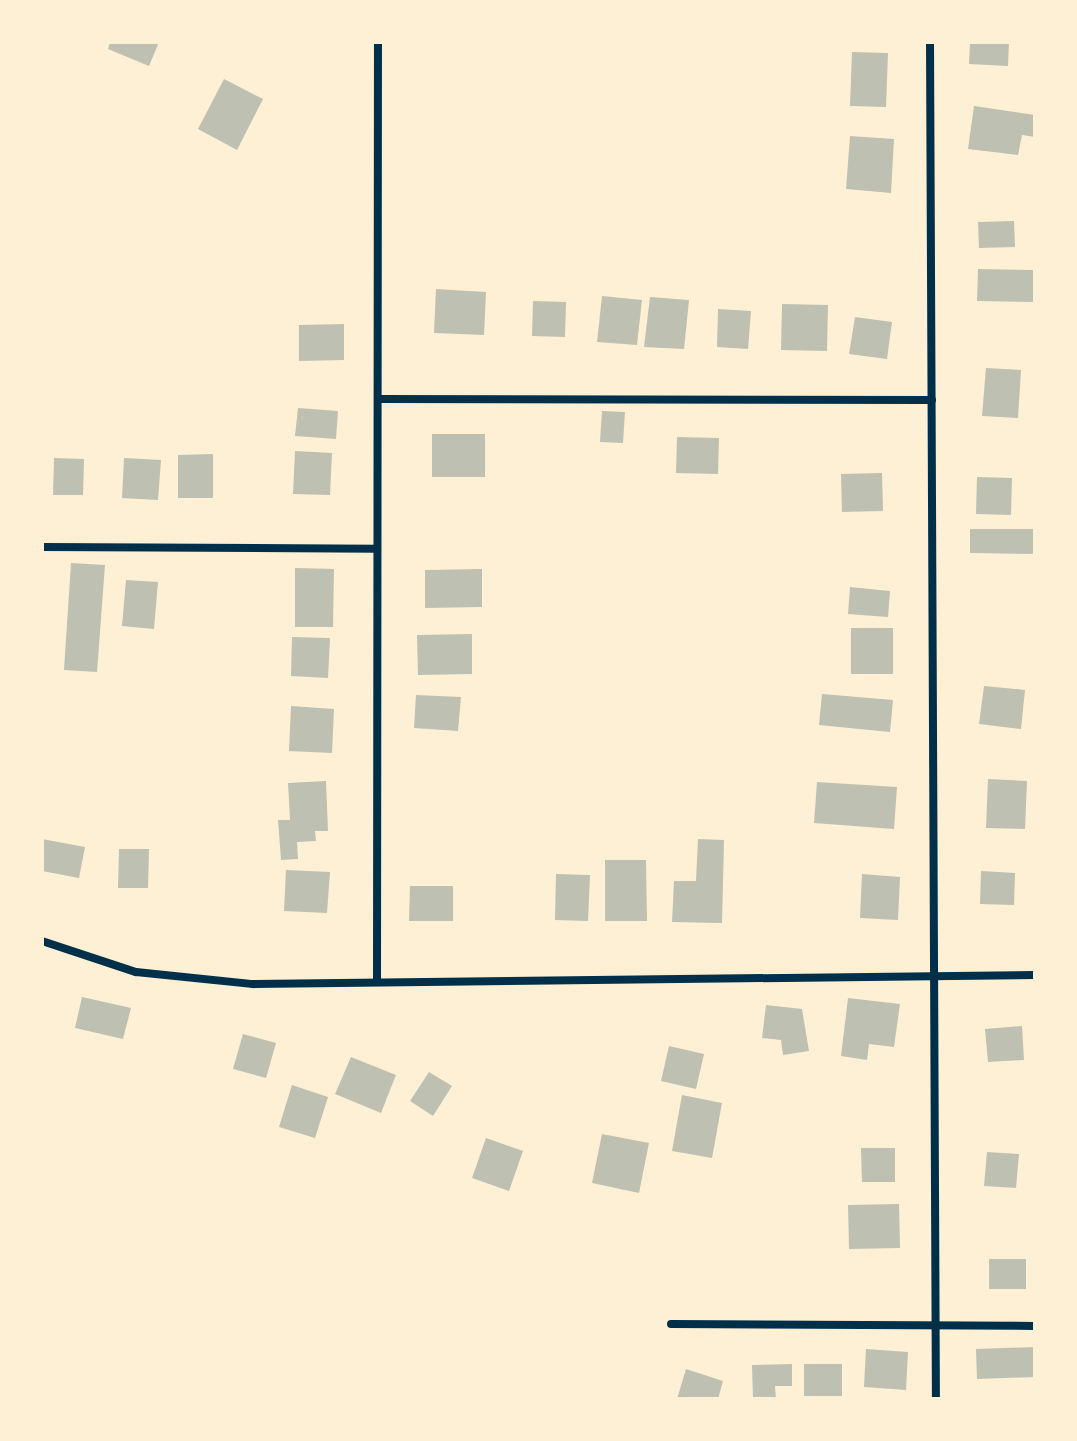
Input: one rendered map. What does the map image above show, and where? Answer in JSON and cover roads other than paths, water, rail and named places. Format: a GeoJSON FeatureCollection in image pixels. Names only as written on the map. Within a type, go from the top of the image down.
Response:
{"type":"FeatureCollection","features":[{"type":"Feature","properties":{"kind":"street"},"geometry":{"type":"LineString","coordinates":[[377,982],[378,42]]}},
{"type":"Feature","properties":{"kind":"street"},"geometry":{"type":"LineString","coordinates":[[930,42],[936,1399]]}},
{"type":"Feature","properties":{"kind":"street"},"geometry":{"type":"LineString","coordinates":[[378,399],[932,400]]}},
{"type":"Feature","properties":{"kind":"street"},"geometry":{"type":"LineString","coordinates":[[42,547],[377,549]]}},
{"type":"Feature","properties":{"kind":"street"},"geometry":{"type":"LineString","coordinates":[[42,941],[136,972],[253,984],[1035,975]]}},
{"type":"Feature","properties":{"kind":"street"},"geometry":{"type":"LineString","coordinates":[[671,1324],[1035,1326]]}}]}
